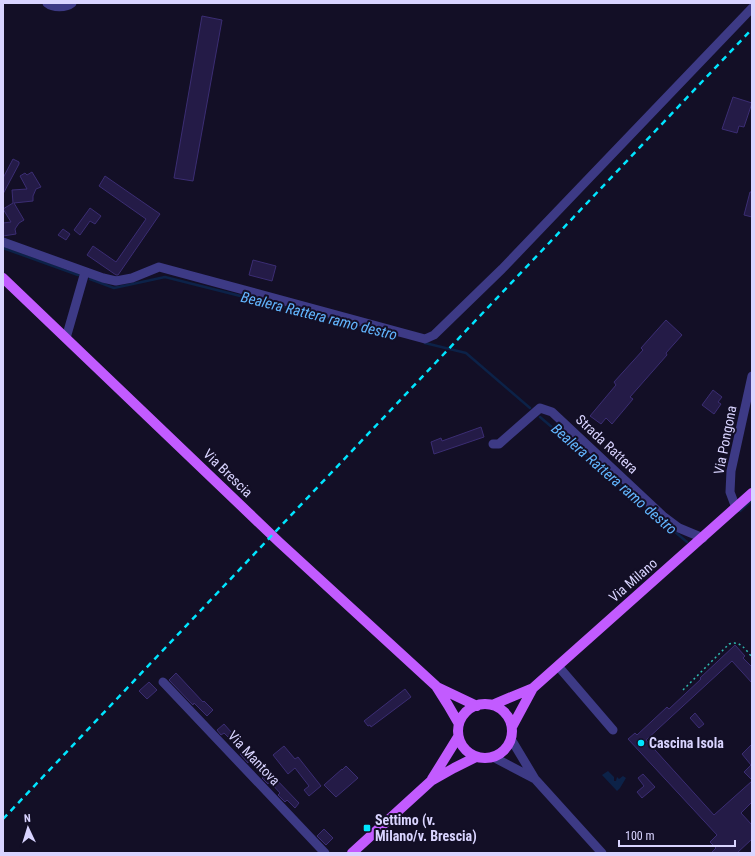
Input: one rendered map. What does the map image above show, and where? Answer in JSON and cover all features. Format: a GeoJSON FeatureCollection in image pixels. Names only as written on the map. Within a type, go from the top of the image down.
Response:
{"type":"FeatureCollection","features":[{"type":"Feature","properties":{"kind":"main road","name":"Via Brescia"},"geometry":{"type":"LineString","coordinates":[[3,278],[279,542],[436,686]]}},
{"type":"Feature","properties":{"kind":"main road","name":"Via Milano"},"geometry":{"type":"LineString","coordinates":[[492,705],[533,688],[752,493]]}},
{"type":"Feature","properties":{"kind":"main road"},"geometry":{"type":"LineString","coordinates":[[436,686],[477,706]]}},
{"type":"Feature","properties":{"kind":"main road"},"geometry":{"type":"LineString","coordinates":[[436,686],[459,724]]}},
{"type":"Feature","properties":{"kind":"main road","name":"Via Milano"},"geometry":{"type":"LineString","coordinates":[[512,727],[533,688]]}},
{"type":"Feature","properties":{"kind":"main road"},"geometry":{"type":"LineString","coordinates":[[431,781],[458,737],[459,724],[466,713],[477,706],[484,704],[492,705],[505,713],[512,727],[511,739],[507,747],[501,753],[493,757],[476,757],[464,749],[458,737]]}},
{"type":"Feature","properties":{"kind":"main road"},"geometry":{"type":"LineString","coordinates":[[352,853],[431,781],[476,757]]}},
{"type":"Feature","properties":{"kind":"street"},"geometry":{"type":"LineString","coordinates":[[47,3],[48,5],[58,7],[70,5],[72,3]]}},
{"type":"Feature","properties":{"kind":"street"},"geometry":{"type":"LineString","coordinates":[[3,242],[85,272],[116,281],[132,278],[159,267],[424,339],[434,335],[502,269],[752,8]]}},
{"type":"Feature","properties":{"kind":"street"},"geometry":{"type":"LineString","coordinates":[[66,338],[85,272]]}},
{"type":"Feature","properties":{"kind":"street","name":"Via Pongona"},"geometry":{"type":"LineString","coordinates":[[736,508],[730,492],[731,471],[752,376]]}},
{"type":"Feature","properties":{"kind":"street","name":"Strada Rattera"},"geometry":{"type":"LineString","coordinates":[[492,444],[499,444],[540,408],[552,412],[663,516],[679,528],[702,538]]}},
{"type":"Feature","properties":{"kind":"street"},"geometry":{"type":"LineString","coordinates":[[558,666],[614,730]]}},
{"type":"Feature","properties":{"kind":"street","name":"Via Mantova"},"geometry":{"type":"LineString","coordinates":[[162,682],[325,853]]}},
{"type":"Feature","properties":{"kind":"street"},"geometry":{"type":"LineString","coordinates":[[511,739],[535,779],[602,853]]}},
{"type":"Feature","properties":{"kind":"street"},"geometry":{"type":"LineString","coordinates":[[493,757],[535,779]]}},
{"type":"Feature","properties":{"kind":"path"},"geometry":{"type":"LineString","coordinates":[[683,690],[729,644],[735,642],[739,643],[752,657]]}},
{"type":"Feature","properties":{"kind":"water"},"geometry":{"type":"Polygon","coordinates":[[[608,771],[614,777],[614,781],[616,781],[617,777],[619,779],[623,776],[626,778],[617,791],[602,775],[608,771]]]}},
{"type":"Feature","properties":{"kind":"building"},"geometry":{"type":"Polygon","coordinates":[[[202,16],[222,20],[193,181],[174,178],[202,16]]]}},
{"type":"Feature","properties":{"kind":"building"},"geometry":{"type":"Polygon","coordinates":[[[733,97],[752,103],[744,127],[739,126],[737,133],[722,129],[733,97]]]}},
{"type":"Feature","properties":{"kind":"building"},"geometry":{"type":"Polygon","coordinates":[[[13,159],[19,162],[19,164],[3,194],[3,178],[13,159]]]}},
{"type":"Feature","properties":{"kind":"building"},"geometry":{"type":"Polygon","coordinates":[[[32,172],[41,187],[36,189],[33,196],[33,201],[14,203],[24,220],[19,223],[15,229],[16,234],[3,236],[3,223],[11,222],[3,209],[13,203],[12,190],[27,189],[20,176],[25,173],[27,175],[32,172]]]}},
{"type":"Feature","properties":{"kind":"building"},"geometry":{"type":"Polygon","coordinates":[[[105,176],[160,214],[118,275],[87,255],[93,246],[116,262],[146,219],[99,186],[105,176]]]}},
{"type":"Feature","properties":{"kind":"building"},"geometry":{"type":"Polygon","coordinates":[[[750,192],[752,192],[752,217],[744,215],[750,192]]]}},
{"type":"Feature","properties":{"kind":"building"},"geometry":{"type":"Polygon","coordinates":[[[90,208],[101,216],[95,224],[90,221],[80,235],[74,230],[90,208]]]}},
{"type":"Feature","properties":{"kind":"building"},"geometry":{"type":"Polygon","coordinates":[[[63,229],[70,234],[66,240],[58,235],[63,229]]]}},
{"type":"Feature","properties":{"kind":"building"},"geometry":{"type":"Polygon","coordinates":[[[253,260],[276,266],[272,281],[249,275],[253,260]]]}},
{"type":"Feature","properties":{"kind":"building"},"geometry":{"type":"Polygon","coordinates":[[[666,320],[682,335],[666,353],[667,355],[630,397],[633,399],[612,424],[606,418],[601,424],[590,416],[616,385],[614,382],[643,350],[641,348],[666,320]]]}},
{"type":"Feature","properties":{"kind":"building"},"geometry":{"type":"Polygon","coordinates":[[[713,390],[722,397],[718,402],[721,404],[714,414],[702,405],[713,390]]]}},
{"type":"Feature","properties":{"kind":"building"},"geometry":{"type":"Polygon","coordinates":[[[481,427],[484,437],[434,454],[431,442],[441,438],[442,441],[481,427]]]}},
{"type":"Feature","properties":{"kind":"building","name":"Cascina Isola"},"geometry":{"type":"Polygon","coordinates":[[[735,645],[745,656],[743,658],[752,667],[752,683],[732,661],[646,740],[714,815],[752,781],[752,802],[741,813],[752,825],[752,839],[737,853],[711,853],[716,848],[710,842],[717,835],[628,739],[635,733],[637,735],[667,707],[669,709],[735,645]]]}},
{"type":"Feature","properties":{"kind":"building"},"geometry":{"type":"Polygon","coordinates":[[[176,673],[203,702],[204,701],[213,710],[207,716],[194,703],[193,705],[169,680],[176,673]]]}},
{"type":"Feature","properties":{"kind":"building"},"geometry":{"type":"Polygon","coordinates":[[[149,682],[157,690],[147,699],[139,691],[149,682]]]}},
{"type":"Feature","properties":{"kind":"building"},"geometry":{"type":"Polygon","coordinates":[[[405,689],[411,697],[371,727],[370,725],[368,726],[364,721],[405,689]]]}},
{"type":"Feature","properties":{"kind":"building"},"geometry":{"type":"Polygon","coordinates":[[[695,713],[704,724],[699,728],[690,718],[695,713]]]}},
{"type":"Feature","properties":{"kind":"building"},"geometry":{"type":"Polygon","coordinates":[[[224,724],[232,733],[228,737],[224,733],[221,735],[217,730],[224,724]]]}},
{"type":"Feature","properties":{"kind":"building"},"geometry":{"type":"Polygon","coordinates":[[[752,744],[752,780],[744,772],[751,765],[742,754],[752,744]]]}},
{"type":"Feature","properties":{"kind":"building"},"geometry":{"type":"Polygon","coordinates":[[[284,746],[295,759],[298,757],[321,786],[309,796],[304,790],[309,786],[295,768],[288,774],[273,755],[284,746]]]}},
{"type":"Feature","properties":{"kind":"building"},"geometry":{"type":"Polygon","coordinates":[[[246,748],[254,756],[248,763],[240,754],[246,748]]]}},
{"type":"Feature","properties":{"kind":"building"},"geometry":{"type":"Polygon","coordinates":[[[346,766],[358,778],[336,797],[324,785],[346,766]]]}},
{"type":"Feature","properties":{"kind":"building"},"geometry":{"type":"Polygon","coordinates":[[[270,770],[274,775],[273,776],[299,803],[295,808],[287,800],[285,802],[278,795],[280,793],[270,782],[268,784],[262,778],[270,770]]]}},
{"type":"Feature","properties":{"kind":"building"},"geometry":{"type":"Polygon","coordinates":[[[643,774],[655,787],[642,798],[637,792],[644,786],[638,778],[643,774]]]}},
{"type":"Feature","properties":{"kind":"building"},"geometry":{"type":"Polygon","coordinates":[[[324,829],[333,838],[326,845],[317,836],[324,829]]]}},
{"type":"Feature","properties":{"kind":"waterway","name":"Bealera Rattera ramo destro"},"geometry":{"type":"LineString","coordinates":[[3,248],[78,275]]}},
{"type":"Feature","properties":{"kind":"waterway","name":"Bealera Rattera ramo destro"},"geometry":{"type":"LineString","coordinates":[[90,279],[114,288],[165,277],[360,326]]}},
{"type":"Feature","properties":{"kind":"waterway","name":"Bealera Rattera ramo destro"},"geometry":{"type":"LineString","coordinates":[[425,343],[466,353],[530,408]]}},
{"type":"Feature","properties":{"kind":"waterway","name":"Bealera Rattera ramo destro"},"geometry":{"type":"LineString","coordinates":[[540,417],[657,516]]}},
{"type":"Feature","properties":{"kind":"waterway","name":"Bealera Rattera ramo destro"},"geometry":{"type":"LineString","coordinates":[[740,511],[752,500]]}},
{"type":"Feature","properties":{"kind":"waterway","name":"Bealera Rattera ramo destro"},"geometry":{"type":"LineString","coordinates":[[662,521],[687,542]]}},
{"type":"Feature","properties":{"kind":"railway"},"geometry":{"type":"LineString","coordinates":[[3,819],[752,29]]}},
{"type":"Feature","properties":{"kind":"place","name":"Cascina Isola"},"geometry":{"type":"Point","coordinates":[641,743]}},
{"type":"Feature","properties":{"kind":"place","name":"Settimo (v. Milano/v. Brescia)"},"geometry":{"type":"Point","coordinates":[367,828]}}]}
